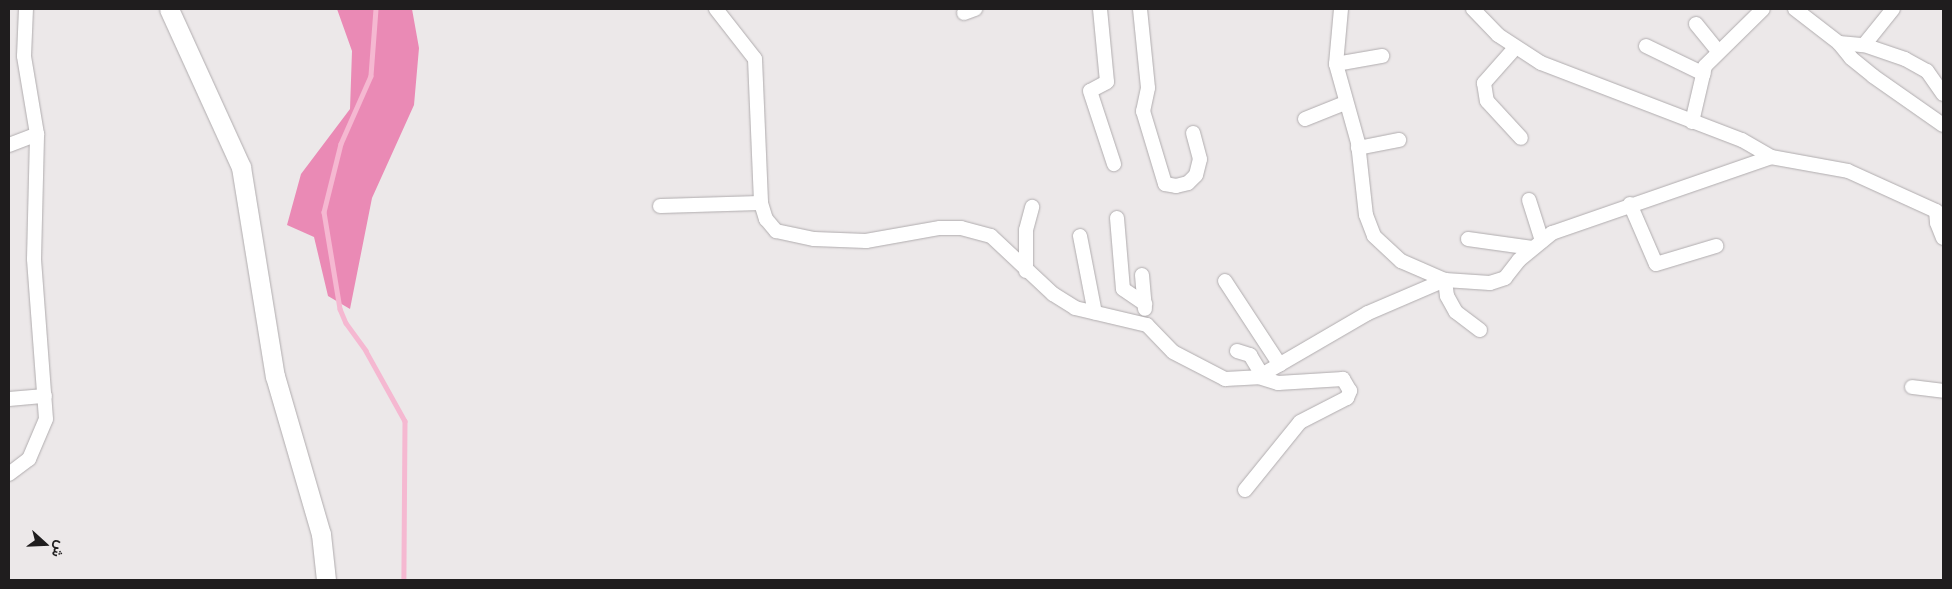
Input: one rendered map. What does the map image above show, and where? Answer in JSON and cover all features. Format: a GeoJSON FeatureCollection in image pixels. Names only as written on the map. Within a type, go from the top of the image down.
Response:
{"type":"FeatureCollection","features":[{"type":"Feature","properties":{"kind":"main road"},"geometry":{"type":"LineString","coordinates":[[169,9],[241,166],[275,376],[321,534],[326,580]]}},
{"type":"Feature","properties":{"kind":"street"},"geometry":{"type":"LineString","coordinates":[[9,474],[29,459],[46,419],[34,259],[37,134],[24,56],[26,9]]}},
{"type":"Feature","properties":{"kind":"street"},"geometry":{"type":"LineString","coordinates":[[716,9],[754,59],[761,203],[766,219],[776,231],[791,236],[866,241],[940,228],[961,228],[991,236],[1026,271],[1076,308],[1147,325],[1173,352],[1200,369],[1225,379],[1260,376],[1368,313],[1445,280]]}},
{"type":"Feature","properties":{"kind":"street"},"geometry":{"type":"LineString","coordinates":[[1100,9],[1107,82],[1090,91],[1114,164]]}},
{"type":"Feature","properties":{"kind":"street"},"geometry":{"type":"LineString","coordinates":[[1140,9],[1148,88],[1144,110],[1166,184],[1176,186],[1188,183],[1196,175],[1200,159],[1193,133]]}},
{"type":"Feature","properties":{"kind":"street"},"geometry":{"type":"LineString","coordinates":[[1341,9],[1336,64],[1358,148],[1366,215],[1374,236],[1401,261],[1445,280],[1490,283],[1505,278],[1537,244],[1552,233],[1630,204],[1771,157]]}},
{"type":"Feature","properties":{"kind":"street"},"geometry":{"type":"LineString","coordinates":[[1473,9],[1515,48],[1557,70],[1742,140],[1771,157],[1848,171],[1940,208],[1937,223],[1943,238]]}},
{"type":"Feature","properties":{"kind":"street"},"geometry":{"type":"LineString","coordinates":[[1692,122],[1705,66],[1718,51],[1763,9]]}},
{"type":"Feature","properties":{"kind":"street"},"geometry":{"type":"LineString","coordinates":[[1795,9],[1839,43],[1851,58],[1873,76],[1943,125]]}},
{"type":"Feature","properties":{"kind":"street"},"geometry":{"type":"LineString","coordinates":[[1864,45],[1892,9]]}},
{"type":"Feature","properties":{"kind":"street"},"geometry":{"type":"LineString","coordinates":[[1696,24],[1718,51]]}},
{"type":"Feature","properties":{"kind":"street"},"geometry":{"type":"LineString","coordinates":[[1839,43],[1864,45],[1905,59],[1927,71],[1943,94]]}},
{"type":"Feature","properties":{"kind":"street"},"geometry":{"type":"LineString","coordinates":[[1646,46],[1704,74]]}},
{"type":"Feature","properties":{"kind":"street"},"geometry":{"type":"LineString","coordinates":[[1515,48],[1484,83],[1487,101],[1521,138]]}},
{"type":"Feature","properties":{"kind":"street"},"geometry":{"type":"LineString","coordinates":[[1336,64],[1382,56]]}},
{"type":"Feature","properties":{"kind":"street"},"geometry":{"type":"LineString","coordinates":[[1305,119],[1345,103]]}},
{"type":"Feature","properties":{"kind":"street"},"geometry":{"type":"LineString","coordinates":[[9,144],[37,134]]}},
{"type":"Feature","properties":{"kind":"street"},"geometry":{"type":"LineString","coordinates":[[1358,148],[1399,140]]}},
{"type":"Feature","properties":{"kind":"street"},"geometry":{"type":"LineString","coordinates":[[1529,200],[1537,244]]}},
{"type":"Feature","properties":{"kind":"street"},"geometry":{"type":"LineString","coordinates":[[660,206],[761,203]]}},
{"type":"Feature","properties":{"kind":"street"},"geometry":{"type":"LineString","coordinates":[[1630,204],[1656,264],[1716,246]]}},
{"type":"Feature","properties":{"kind":"street"},"geometry":{"type":"LineString","coordinates":[[1026,271],[1026,230],[1032,207]]}},
{"type":"Feature","properties":{"kind":"street"},"geometry":{"type":"LineString","coordinates":[[1116,218],[1123,290],[1145,304]]}},
{"type":"Feature","properties":{"kind":"street"},"geometry":{"type":"LineString","coordinates":[[1080,236],[1095,313]]}},
{"type":"Feature","properties":{"kind":"street"},"geometry":{"type":"LineString","coordinates":[[1468,239],[1537,244]]}},
{"type":"Feature","properties":{"kind":"street"},"geometry":{"type":"LineString","coordinates":[[1142,275],[1147,325]]}},
{"type":"Feature","properties":{"kind":"street"},"geometry":{"type":"LineString","coordinates":[[1445,280],[1447,296],[1456,312],[1480,330]]}},
{"type":"Feature","properties":{"kind":"street"},"geometry":{"type":"LineString","coordinates":[[1225,282],[1280,364]]}},
{"type":"Feature","properties":{"kind":"street"},"geometry":{"type":"LineString","coordinates":[[1237,351],[1250,355],[1260,376],[1278,383],[1342,380],[1350,390],[1347,398],[1300,422],[1245,490]]}},
{"type":"Feature","properties":{"kind":"street"},"geometry":{"type":"LineString","coordinates":[[1912,387],[1943,390]]}},
{"type":"Feature","properties":{"kind":"street"},"geometry":{"type":"LineString","coordinates":[[9,399],[45,396]]}},
{"type":"Feature","properties":{"kind":"shaded area"},"geometry":{"type":"Polygon","coordinates":[[[337,9],[412,9],[419,48],[414,105],[372,198],[350,309],[328,296],[314,237],[287,225],[301,174],[350,109],[352,51],[337,9]]]}},
{"type":"Feature","properties":{"kind":"waterway"},"geometry":{"type":"LineString","coordinates":[[376,9],[371,76],[341,144],[324,212],[340,309],[346,323],[366,351],[405,421],[404,580]]}}]}
